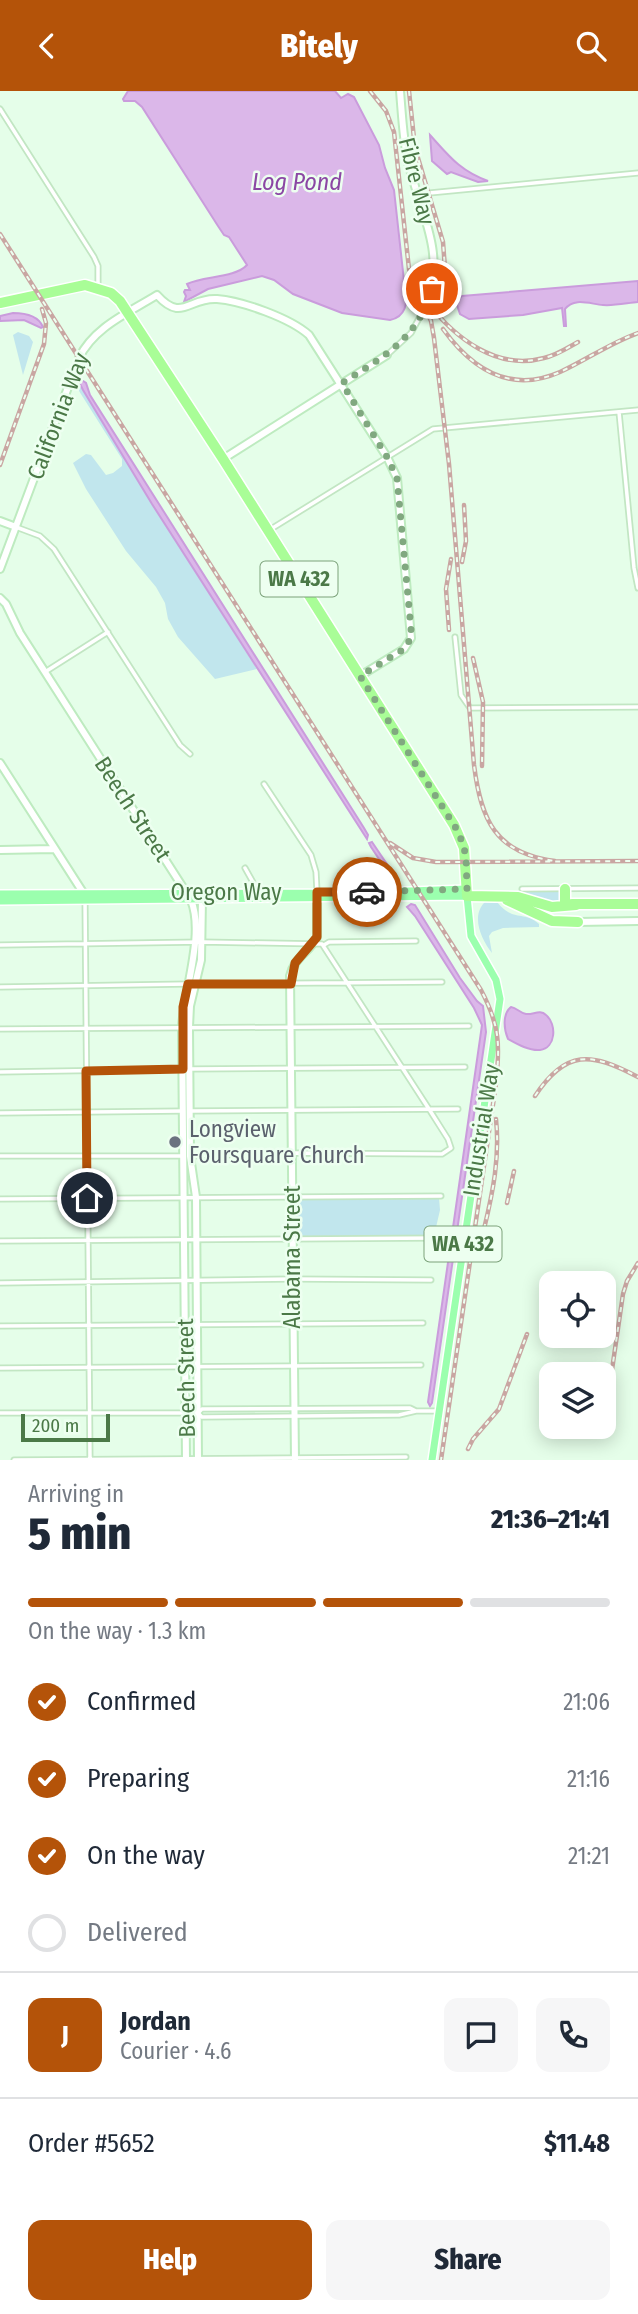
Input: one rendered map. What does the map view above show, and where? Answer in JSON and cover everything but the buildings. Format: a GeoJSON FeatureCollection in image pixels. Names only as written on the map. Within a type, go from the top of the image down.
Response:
{"type":"FeatureCollection","features":[{"type":"Feature","properties":{"kind":"highway"},"geometry":{"type":"LineString","coordinates":[[0,303],[75,286],[98,288]]}},
{"type":"Feature","properties":{"kind":"highway","name":"WA 432"},"geometry":{"type":"LineString","coordinates":[[98,288],[111,293],[128,313],[269,530],[459,833],[466,855],[467,893]]}},
{"type":"Feature","properties":{"kind":"highway"},"geometry":{"type":"LineString","coordinates":[[565,889],[571,905],[567,916],[578,922]]}},
{"type":"Feature","properties":{"kind":"highway","name":"Oregon Way"},"geometry":{"type":"LineString","coordinates":[[467,893],[515,891],[571,905]]}},
{"type":"Feature","properties":{"kind":"highway","name":"Oregon Way"},"geometry":{"type":"LineString","coordinates":[[467,893],[518,897],[542,905],[638,904]]}},
{"type":"Feature","properties":{"kind":"highway"},"geometry":{"type":"LineString","coordinates":[[493,896],[516,903],[552,921],[578,922]]}},
{"type":"Feature","properties":{"kind":"main road"},"geometry":{"type":"LineString","coordinates":[[173,892],[179,881]]}},
{"type":"Feature","properties":{"kind":"main road","name":"Oregon Way"},"geometry":{"type":"LineString","coordinates":[[0,901],[173,892],[317,895]]}},
{"type":"Feature","properties":{"kind":"main road"},"geometry":{"type":"LineString","coordinates":[[166,900],[186,892]]}},
{"type":"Feature","properties":{"kind":"main road","name":"Oregon Way"},"geometry":{"type":"LineString","coordinates":[[0,894],[166,900],[467,893]]}},
{"type":"Feature","properties":{"kind":"main road","name":"Industrial Way"},"geometry":{"type":"LineString","coordinates":[[432,1460],[499,999],[499,989],[491,970],[471,936],[467,893]]}},
{"type":"Feature","properties":{"kind":"street","name":"Fibre Way"},"geometry":{"type":"LineString","coordinates":[[223,459],[387,355],[411,333],[429,300],[435,258],[407,156],[400,91]]}},
{"type":"Feature","properties":{"kind":"street"},"geometry":{"type":"LineString","coordinates":[[0,109],[94,257],[98,267],[98,288]]}},
{"type":"Feature","properties":{"kind":"street"},"geometry":{"type":"LineString","coordinates":[[417,194],[638,173]]}},
{"type":"Feature","properties":{"kind":"street","name":"California Way"},"geometry":{"type":"LineString","coordinates":[[0,569],[85,347],[97,333],[157,295],[173,308],[182,309],[205,300],[222,300],[290,322],[309,335],[342,383]]}},
{"type":"Feature","properties":{"kind":"street"},"geometry":{"type":"LineString","coordinates":[[342,383],[397,478],[411,629],[410,641],[404,649],[360,676]]}},
{"type":"Feature","properties":{"kind":"street"},"geometry":{"type":"LineString","coordinates":[[269,530],[433,429],[638,410]]}},
{"type":"Feature","properties":{"kind":"street"},"geometry":{"type":"LineString","coordinates":[[619,411],[638,587]]}},
{"type":"Feature","properties":{"kind":"street"},"geometry":{"type":"LineString","coordinates":[[0,521],[40,536],[52,546],[180,745],[190,754]]}},
{"type":"Feature","properties":{"kind":"street","name":"Beech Street"},"geometry":{"type":"LineString","coordinates":[[0,598],[191,899],[198,942]]}},
{"type":"Feature","properties":{"kind":"street"},"geometry":{"type":"LineString","coordinates":[[45,672],[108,632]]}},
{"type":"Feature","properties":{"kind":"street"},"geometry":{"type":"LineString","coordinates":[[455,637],[461,695],[470,708],[638,707]]}},
{"type":"Feature","properties":{"kind":"street"},"geometry":{"type":"LineString","coordinates":[[0,763],[84,897],[90,1460]]}},
{"type":"Feature","properties":{"kind":"street"},"geometry":{"type":"LineString","coordinates":[[264,784],[311,855],[316,872],[317,895],[317,931],[314,942]]}},
{"type":"Feature","properties":{"kind":"street"},"geometry":{"type":"LineString","coordinates":[[0,850],[54,849]]}},
{"type":"Feature","properties":{"kind":"street"},"geometry":{"type":"LineString","coordinates":[[245,868],[259,893]]}},
{"type":"Feature","properties":{"kind":"street"},"geometry":{"type":"LineString","coordinates":[[522,889],[638,888]]}},
{"type":"Feature","properties":{"kind":"street"},"geometry":{"type":"LineString","coordinates":[[191,899],[202,915]]}},
{"type":"Feature","properties":{"kind":"street","name":"Beech Street"},"geometry":{"type":"LineString","coordinates":[[186,1459],[186,1027],[202,899]]}},
{"type":"Feature","properties":{"kind":"street"},"geometry":{"type":"LineString","coordinates":[[578,922],[638,921]]}},
{"type":"Feature","properties":{"kind":"street"},"geometry":{"type":"LineString","coordinates":[[324,945],[329,941],[416,941]]}},
{"type":"Feature","properties":{"kind":"street"},"geometry":{"type":"LineString","coordinates":[[0,945],[198,942],[314,942],[324,945],[448,1139],[450,1148],[442,1154],[0,1156]]}},
{"type":"Feature","properties":{"kind":"street","name":"Alabama Street"},"geometry":{"type":"LineString","coordinates":[[295,1459],[291,984],[295,963],[314,942]]}},
{"type":"Feature","properties":{"kind":"street"},"geometry":{"type":"LineString","coordinates":[[0,987],[442,982]]}},
{"type":"Feature","properties":{"kind":"street"},"geometry":{"type":"LineString","coordinates":[[0,1029],[469,1025]]}},
{"type":"Feature","properties":{"kind":"street"},"geometry":{"type":"LineString","coordinates":[[0,1072],[465,1067]]}},
{"type":"Feature","properties":{"kind":"street"},"geometry":{"type":"LineString","coordinates":[[0,1113],[458,1109]]}},
{"type":"Feature","properties":{"kind":"street","name":"Beech Street"},"geometry":{"type":"LineString","coordinates":[[187,1156],[196,1197],[198,1459]]}},
{"type":"Feature","properties":{"kind":"street"},"geometry":{"type":"LineString","coordinates":[[0,1199],[441,1196]]}},
{"type":"Feature","properties":{"kind":"street"},"geometry":{"type":"LineString","coordinates":[[0,1241],[440,1238]]}},
{"type":"Feature","properties":{"kind":"street"},"geometry":{"type":"LineString","coordinates":[[0,1283],[431,1280]]}},
{"type":"Feature","properties":{"kind":"street"},"geometry":{"type":"LineString","coordinates":[[0,1326],[423,1322]]}},
{"type":"Feature","properties":{"kind":"street"},"geometry":{"type":"LineString","coordinates":[[0,1368],[421,1365]]}},
{"type":"Feature","properties":{"kind":"street"},"geometry":{"type":"LineString","coordinates":[[0,1413],[198,1413],[202,1409],[294,1412],[410,1408],[416,1411],[439,1411]]}},
{"type":"Feature","properties":{"kind":"street"},"geometry":{"type":"LineString","coordinates":[[14,1460],[406,1457]]}},
{"type":"Feature","properties":{"kind":"shaded area"},"geometry":{"type":"Polygon","coordinates":[[[18,332],[29,336],[33,342],[23,375],[13,335],[18,332]]]}},
{"type":"Feature","properties":{"kind":"shaded area"},"geometry":{"type":"Polygon","coordinates":[[[78,382],[257,669],[215,679],[178,637],[156,587],[126,551],[86,489],[73,463],[86,454],[91,455],[106,475],[122,466],[122,459],[74,383],[78,382]]]}},
{"type":"Feature","properties":{"kind":"shaded area"},"geometry":{"type":"Polygon","coordinates":[[[522,889],[565,889],[565,903],[551,902],[522,893],[522,889]]]}},
{"type":"Feature","properties":{"kind":"shaded area"},"geometry":{"type":"Polygon","coordinates":[[[486,901],[497,902],[509,912],[534,920],[539,927],[503,928],[492,932],[489,936],[492,953],[481,934],[478,920],[481,907],[486,901]]]}},
{"type":"Feature","properties":{"kind":"shaded area"},"geometry":{"type":"Polygon","coordinates":[[[439,1198],[440,1210],[434,1236],[296,1236],[295,1199],[439,1198]]]}},
{"type":"Feature","properties":{"kind":"water","name":"Log Pond"},"geometry":{"type":"Polygon","coordinates":[[[128,91],[335,91],[341,98],[348,94],[354,97],[379,145],[394,190],[403,285],[407,289],[402,313],[390,320],[342,313],[293,294],[274,280],[262,276],[208,289],[184,302],[185,290],[190,290],[187,284],[227,275],[247,265],[229,237],[224,235],[218,226],[142,107],[135,101],[124,101],[128,91]]]}},
{"type":"Feature","properties":{"kind":"water"},"geometry":{"type":"Polygon","coordinates":[[[430,135],[462,168],[488,181],[478,182],[451,172],[447,174],[432,161],[430,135]]]}},
{"type":"Feature","properties":{"kind":"water"},"geometry":{"type":"Polygon","coordinates":[[[638,281],[638,302],[607,305],[573,303],[565,309],[566,326],[562,308],[523,315],[469,319],[460,314],[456,302],[462,296],[638,281]]]}},
{"type":"Feature","properties":{"kind":"water"},"geometry":{"type":"Polygon","coordinates":[[[13,313],[31,315],[43,327],[24,320],[0,321],[0,316],[13,313]]]}},
{"type":"Feature","properties":{"kind":"water"},"geometry":{"type":"Polygon","coordinates":[[[80,379],[86,383],[90,395],[364,828],[367,839],[152,504],[83,390],[80,379]]]}},
{"type":"Feature","properties":{"kind":"water"},"geometry":{"type":"Polygon","coordinates":[[[372,842],[398,883],[371,847],[369,843],[372,842]]]}},
{"type":"Feature","properties":{"kind":"water"},"geometry":{"type":"Polygon","coordinates":[[[415,905],[460,978],[483,1006],[486,1032],[430,1406],[428,1402],[482,1025],[474,1008],[407,907],[415,905]]]}},
{"type":"Feature","properties":{"kind":"water"},"geometry":{"type":"Polygon","coordinates":[[[511,1007],[526,1014],[544,1013],[550,1019],[553,1035],[549,1045],[536,1050],[508,1039],[505,1022],[511,1007]]]}},
{"type":"Feature","properties":{"kind":"railway"},"geometry":{"type":"LineString","coordinates":[[370,91],[386,111],[394,132],[409,269],[431,321],[434,338],[449,464],[474,765],[481,802],[495,831],[505,842],[535,857],[555,861]]}},
{"type":"Feature","properties":{"kind":"railway"},"geometry":{"type":"LineString","coordinates":[[409,91],[415,148],[443,242],[446,282]]}},
{"type":"Feature","properties":{"kind":"railway"},"geometry":{"type":"LineString","coordinates":[[0,234],[481,990],[492,1014],[498,1047],[496,1084],[441,1460]]}},
{"type":"Feature","properties":{"kind":"railway"},"geometry":{"type":"LineString","coordinates":[[428,303],[464,339],[494,356],[527,361],[558,353],[578,342]]}},
{"type":"Feature","properties":{"kind":"railway"},"geometry":{"type":"LineString","coordinates":[[0,465],[44,344],[46,323],[42,309]]}},
{"type":"Feature","properties":{"kind":"railway"},"geometry":{"type":"LineString","coordinates":[[443,329],[466,356],[480,366],[509,379],[525,380],[560,372],[638,333]]}},
{"type":"Feature","properties":{"kind":"railway"},"geometry":{"type":"LineString","coordinates":[[462,562],[466,541],[464,505]]}},
{"type":"Feature","properties":{"kind":"railway"},"geometry":{"type":"LineString","coordinates":[[449,630],[446,589],[451,559]]}},
{"type":"Feature","properties":{"kind":"railway"},"geometry":{"type":"LineString","coordinates":[[473,658],[483,702],[482,766]]}},
{"type":"Feature","properties":{"kind":"railway"},"geometry":{"type":"LineString","coordinates":[[390,843],[413,858],[436,862],[638,861]]}},
{"type":"Feature","properties":{"kind":"railway"},"geometry":{"type":"LineString","coordinates":[[535,1096],[558,1070],[580,1059],[606,1063],[638,1077]]}},
{"type":"Feature","properties":{"kind":"railway"},"geometry":{"type":"LineString","coordinates":[[484,1229],[495,1174],[496,1119]]}},
{"type":"Feature","properties":{"kind":"railway"},"geometry":{"type":"LineString","coordinates":[[507,1203],[514,1171]]}},
{"type":"Feature","properties":{"kind":"railway"},"geometry":{"type":"LineString","coordinates":[[613,1362],[623,1294],[638,1263]]}},
{"type":"Feature","properties":{"kind":"railway"},"geometry":{"type":"LineString","coordinates":[[468,1449],[473,1439],[499,1409],[527,1334]]}},
{"type":"Feature","properties":{"kind":"way so far"},"geometry":{"type":"LineString","coordinates":[[367,892],[467,889],[466,855],[459,833],[360,676],[408,646],[411,629],[397,478],[342,383],[387,355],[411,333],[432,289]]}},
{"type":"Feature","properties":{"kind":"place","name":"Longview Foursquare Church"},"geometry":{"type":"Point","coordinates":[175,1142]}},
{"type":"Feature","properties":{"kind":"route"},"geometry":{"type":"LineString","coordinates":[[87,1198],[86,1071],[183,1069],[183,1007],[188,984],[291,984],[290,976],[295,963],[317,937],[317,892],[367,892]]}}]}
